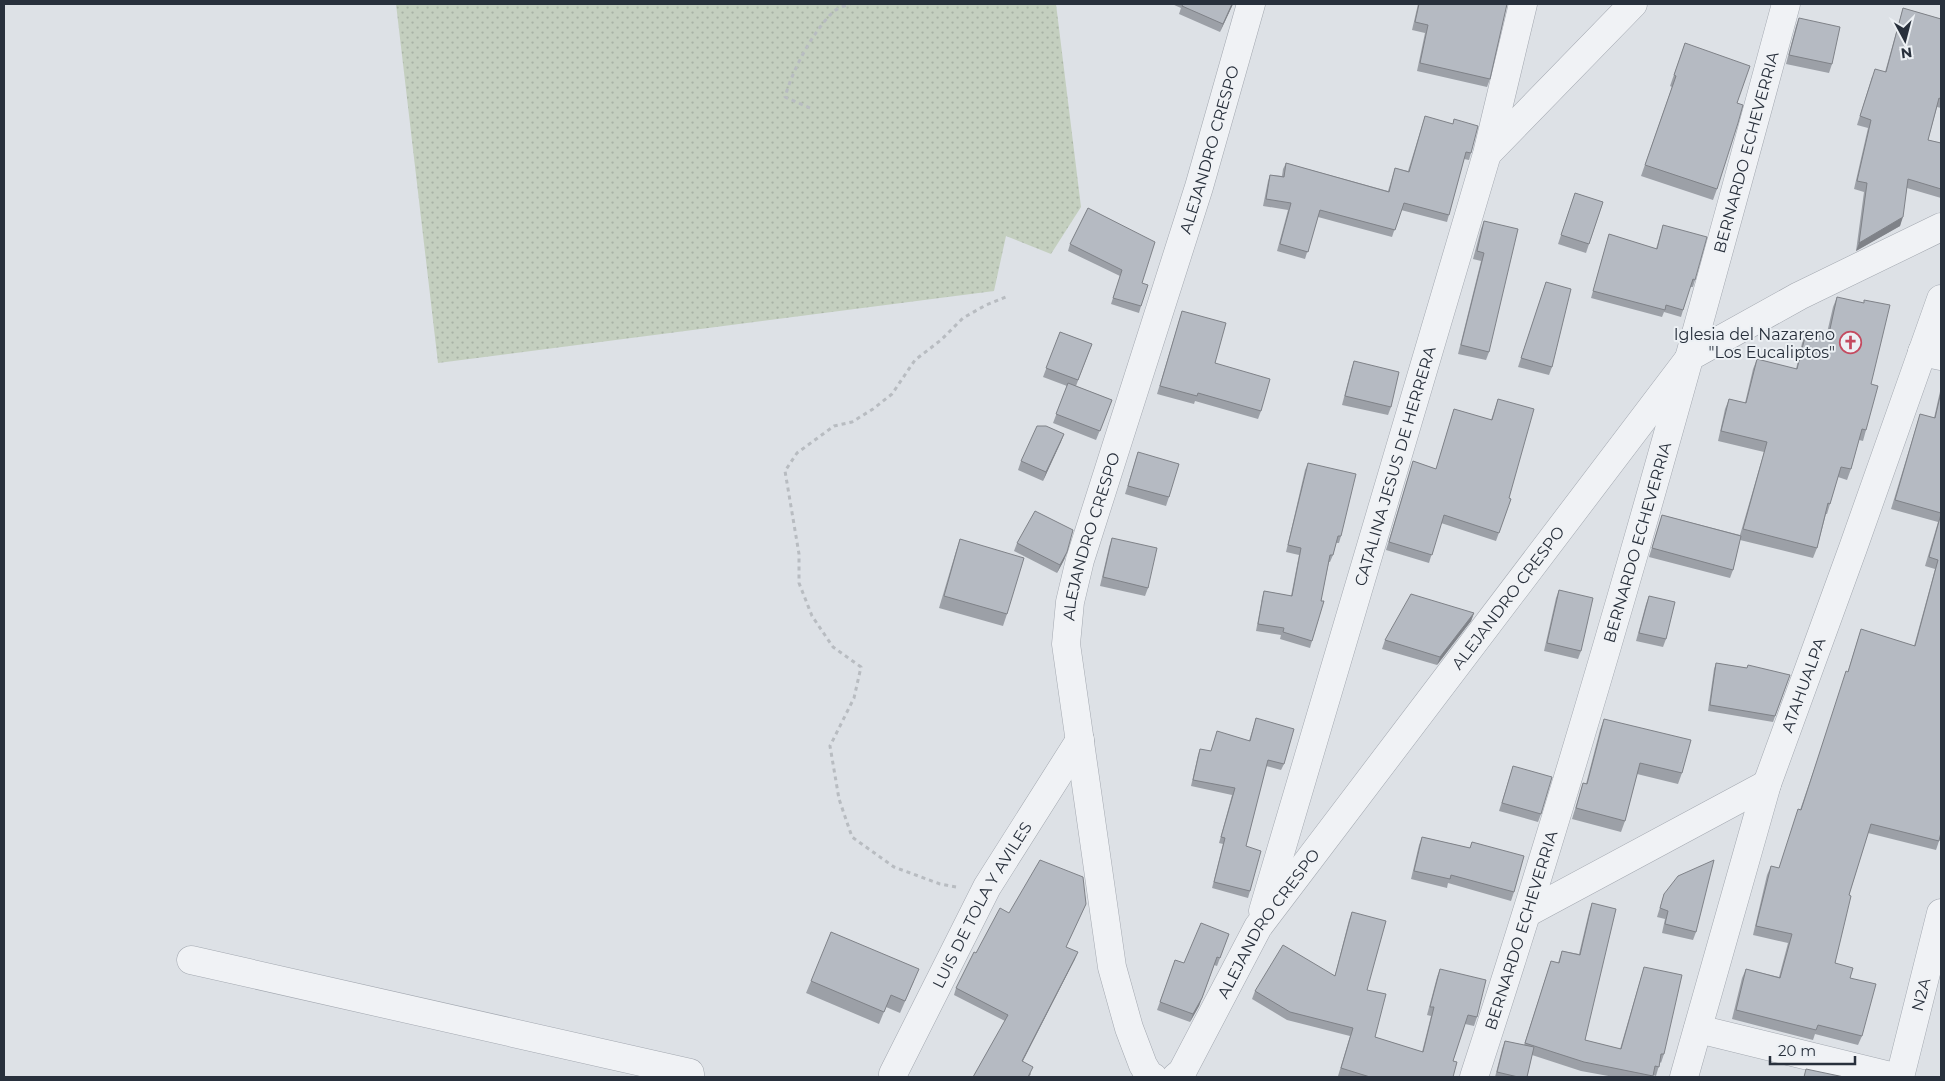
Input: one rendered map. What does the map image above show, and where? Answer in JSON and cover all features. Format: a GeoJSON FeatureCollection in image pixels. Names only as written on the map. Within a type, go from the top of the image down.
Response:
{"type":"FeatureCollection","features":[{"type":"Feature","properties":{"kind":"street","name":"ALEJANDRO CRESPO"},"geometry":{"type":"LineString","coordinates":[[1153,1077],[1149,1075],[1143,1065],[1129,1028],[1112,967],[1066,644],[1070,602],[1080,560],[1199,188],[1251,4]]}},
{"type":"Feature","properties":{"kind":"street","name":"CATALINA JESUS DE HERRERA"},"geometry":{"type":"LineString","coordinates":[[1258,927],[1487,154],[1523,4]]}},
{"type":"Feature","properties":{"kind":"street"},"geometry":{"type":"LineString","coordinates":[[1487,154],[1633,4]]}},
{"type":"Feature","properties":{"kind":"street","name":"BERNARDO ECHEVERRIA"},"geometry":{"type":"LineString","coordinates":[[1474,1077],[1528,914],[1691,356],[1786,4]]}},
{"type":"Feature","properties":{"kind":"street","name":"ALEJANDRO CRESPO"},"geometry":{"type":"LineString","coordinates":[[1176,1077],[1182,1072],[1258,927],[1691,356],[1799,296],[1941,228]]}},
{"type":"Feature","properties":{"kind":"street","name":"ATAHUALPA"},"geometry":{"type":"LineString","coordinates":[[1684,1077],[1766,784],[1854,548],[1932,354],[1941,298]]}},
{"type":"Feature","properties":{"kind":"street","name":"LUIS DE TOLA Y AVILES"},"geometry":{"type":"LineString","coordinates":[[893,1074],[987,886],[1080,740]]}},
{"type":"Feature","properties":{"kind":"street"},"geometry":{"type":"LineString","coordinates":[[1528,914],[1766,784]]}},
{"type":"Feature","properties":{"kind":"street","name":"N2A"},"geometry":{"type":"LineString","coordinates":[[1900,1077],[1941,913]]}},
{"type":"Feature","properties":{"kind":"street"},"geometry":{"type":"LineString","coordinates":[[191,960],[690,1073],[690,1077]]}},
{"type":"Feature","properties":{"kind":"street"},"geometry":{"type":"LineString","coordinates":[[1698,1029],[1894,1077]]}},
{"type":"Feature","properties":{"kind":"path"},"geometry":{"type":"LineString","coordinates":[[810,108],[785,97],[788,87],[804,51],[834,10],[850,4]]}},
{"type":"Feature","properties":{"kind":"path"},"geometry":{"type":"LineString","coordinates":[[987,886],[962,888],[940,884],[894,866],[852,837],[839,799],[830,746],[854,698],[861,667],[833,647],[812,616],[799,583],[799,554],[785,471],[797,453],[834,426],[852,422],[892,394],[915,360],[942,340],[963,318],[986,304],[1008,296]]}},
{"type":"Feature","properties":{"kind":"green space"},"geometry":{"type":"Polygon","coordinates":[[[396,4],[1056,4],[1081,207],[1051,254],[1006,236],[994,291],[438,363],[396,4]]]}},
{"type":"Feature","properties":{"kind":"building"},"geometry":{"type":"Polygon","coordinates":[[[1183,4],[1232,4],[1223,24],[1182,6],[1183,4]]]}},
{"type":"Feature","properties":{"kind":"building"},"geometry":{"type":"Polygon","coordinates":[[[1419,4],[1507,4],[1490,79],[1420,63],[1428,25],[1415,22],[1419,4]]]}},
{"type":"Feature","properties":{"kind":"building"},"geometry":{"type":"Polygon","coordinates":[[[1903,8],[1941,19],[1941,99],[1939,98],[1928,140],[1941,143],[1941,189],[1908,179],[1903,217],[1859,243],[1867,183],[1857,181],[1871,120],[1860,116],[1875,69],[1886,72],[1903,8]]]}},
{"type":"Feature","properties":{"kind":"building"},"geometry":{"type":"Polygon","coordinates":[[[1799,18],[1840,27],[1832,64],[1789,55],[1799,18]]]}},
{"type":"Feature","properties":{"kind":"building"},"geometry":{"type":"Polygon","coordinates":[[[1685,43],[1750,66],[1737,103],[1743,105],[1717,189],[1645,165],[1676,76],[1674,75],[1685,43]]]}},
{"type":"Feature","properties":{"kind":"building"},"geometry":{"type":"Polygon","coordinates":[[[1425,116],[1453,124],[1454,119],[1478,126],[1471,153],[1466,152],[1449,215],[1404,203],[1395,230],[1320,210],[1308,252],[1280,244],[1291,203],[1266,199],[1270,175],[1284,177],[1286,163],[1389,192],[1395,168],[1409,172],[1425,116]]]}},
{"type":"Feature","properties":{"kind":"building"},"geometry":{"type":"Polygon","coordinates":[[[1575,193],[1603,202],[1589,244],[1561,235],[1575,193]]]}},
{"type":"Feature","properties":{"kind":"building"},"geometry":{"type":"Polygon","coordinates":[[[1088,208],[1155,242],[1142,283],[1148,285],[1141,306],[1113,298],[1122,270],[1070,244],[1088,208]]]}},
{"type":"Feature","properties":{"kind":"building"},"geometry":{"type":"Polygon","coordinates":[[[1484,221],[1518,229],[1489,352],[1461,345],[1484,253],[1477,251],[1484,221]]]}},
{"type":"Feature","properties":{"kind":"building"},"geometry":{"type":"Polygon","coordinates":[[[1663,225],[1707,237],[1695,280],[1693,279],[1683,310],[1666,305],[1665,310],[1593,291],[1609,234],[1657,249],[1663,225]]]}},
{"type":"Feature","properties":{"kind":"building"},"geometry":{"type":"Polygon","coordinates":[[[1546,282],[1571,289],[1552,367],[1521,358],[1546,282]]]}},
{"type":"Feature","properties":{"kind":"building"},"geometry":{"type":"Polygon","coordinates":[[[1837,297],[1864,303],[1864,300],[1890,305],[1871,384],[1878,386],[1866,430],[1862,429],[1851,469],[1841,467],[1830,504],[1828,503],[1817,548],[1743,529],[1767,442],[1721,431],[1729,399],[1746,403],[1757,359],[1797,369],[1806,333],[1828,338],[1837,297]]]}},
{"type":"Feature","properties":{"kind":"building"},"geometry":{"type":"Polygon","coordinates":[[[1182,311],[1226,323],[1215,363],[1270,379],[1261,411],[1198,393],[1197,396],[1160,386],[1182,311]]]}},
{"type":"Feature","properties":{"kind":"building"},"geometry":{"type":"Polygon","coordinates":[[[1060,332],[1092,344],[1078,380],[1046,368],[1060,332]]]}},
{"type":"Feature","properties":{"kind":"building"},"geometry":{"type":"Polygon","coordinates":[[[1354,361],[1399,372],[1391,407],[1345,396],[1354,361]]]}},
{"type":"Feature","properties":{"kind":"building"},"geometry":{"type":"Polygon","coordinates":[[[1068,383],[1112,400],[1100,431],[1056,414],[1068,383]]]}},
{"type":"Feature","properties":{"kind":"building"},"geometry":{"type":"Polygon","coordinates":[[[1941,392],[1941,513],[1895,500],[1920,414],[1935,418],[1941,392]]]}},
{"type":"Feature","properties":{"kind":"building"},"geometry":{"type":"Polygon","coordinates":[[[1498,399],[1534,409],[1509,498],[1511,499],[1499,533],[1444,515],[1432,555],[1389,542],[1413,461],[1436,469],[1454,409],[1492,420],[1498,399]]]}},
{"type":"Feature","properties":{"kind":"building"},"geometry":{"type":"Polygon","coordinates":[[[1037,426],[1046,426],[1064,434],[1046,472],[1021,461],[1037,426]]]}},
{"type":"Feature","properties":{"kind":"building"},"geometry":{"type":"Polygon","coordinates":[[[1138,452],[1179,464],[1169,497],[1128,486],[1138,452]]]}},
{"type":"Feature","properties":{"kind":"building"},"geometry":{"type":"Polygon","coordinates":[[[1308,463],[1356,474],[1341,536],[1338,536],[1333,555],[1330,555],[1321,601],[1324,601],[1312,641],[1283,632],[1284,628],[1258,624],[1264,591],[1292,596],[1301,548],[1288,545],[1308,463]]]}},
{"type":"Feature","properties":{"kind":"building"},"geometry":{"type":"Polygon","coordinates":[[[1035,511],[1073,530],[1067,552],[1060,565],[1017,543],[1035,511]]]}},
{"type":"Feature","properties":{"kind":"building"},"geometry":{"type":"Polygon","coordinates":[[[1941,514],[1941,832],[1939,841],[1871,824],[1849,895],[1851,896],[1835,963],[1853,968],[1850,978],[1876,984],[1862,1036],[1818,1025],[1816,1030],[1736,1010],[1746,969],[1780,978],[1792,934],[1756,926],[1771,866],[1779,868],[1798,809],[1801,810],[1861,629],[1915,646],[1938,560],[1929,557],[1941,514]]]}},
{"type":"Feature","properties":{"kind":"building"},"geometry":{"type":"Polygon","coordinates":[[[1662,515],[1741,536],[1733,570],[1652,548],[1662,515]]]}},
{"type":"Feature","properties":{"kind":"building"},"geometry":{"type":"Polygon","coordinates":[[[1112,538],[1157,548],[1148,588],[1103,577],[1112,538]]]}},
{"type":"Feature","properties":{"kind":"building"},"geometry":{"type":"Polygon","coordinates":[[[960,539],[1024,558],[1007,614],[944,596],[960,539]]]}},
{"type":"Feature","properties":{"kind":"building"},"geometry":{"type":"Polygon","coordinates":[[[1559,590],[1593,598],[1581,651],[1547,643],[1559,590]]]}},
{"type":"Feature","properties":{"kind":"building"},"geometry":{"type":"Polygon","coordinates":[[[1411,594],[1474,613],[1440,657],[1385,640],[1411,594]]]}},
{"type":"Feature","properties":{"kind":"building"},"geometry":{"type":"Polygon","coordinates":[[[1649,596],[1675,602],[1666,639],[1639,633],[1649,596]]]}},
{"type":"Feature","properties":{"kind":"building"},"geometry":{"type":"Polygon","coordinates":[[[1716,663],[1747,668],[1748,665],[1790,675],[1775,716],[1710,705],[1716,663]]]}},
{"type":"Feature","properties":{"kind":"building"},"geometry":{"type":"Polygon","coordinates":[[[1256,718],[1294,729],[1284,764],[1268,760],[1246,846],[1261,851],[1250,891],[1214,882],[1225,838],[1221,837],[1235,788],[1193,780],[1200,749],[1211,751],[1217,731],[1250,741],[1256,718]]]}},
{"type":"Feature","properties":{"kind":"building"},"geometry":{"type":"Polygon","coordinates":[[[1604,719],[1691,740],[1682,773],[1640,763],[1625,821],[1576,808],[1583,783],[1587,784],[1604,719]]]}},
{"type":"Feature","properties":{"kind":"building"},"geometry":{"type":"Polygon","coordinates":[[[1513,766],[1552,777],[1541,814],[1502,803],[1513,766]]]}},
{"type":"Feature","properties":{"kind":"building"},"geometry":{"type":"Polygon","coordinates":[[[1422,837],[1470,848],[1472,842],[1524,856],[1514,892],[1451,875],[1450,879],[1414,871],[1422,837]]]}},
{"type":"Feature","properties":{"kind":"building"},"geometry":{"type":"Polygon","coordinates":[[[1040,860],[1083,877],[1086,904],[1066,947],[1078,952],[1022,1061],[1033,1067],[1028,1077],[973,1077],[1008,1015],[956,988],[974,952],[976,953],[1000,908],[1009,913],[1040,860]]]}},
{"type":"Feature","properties":{"kind":"building"},"geometry":{"type":"Polygon","coordinates":[[[1714,860],[1696,932],[1665,924],[1668,911],[1660,908],[1664,894],[1678,876],[1714,860]]]}},
{"type":"Feature","properties":{"kind":"building"},"geometry":{"type":"Polygon","coordinates":[[[1592,903],[1616,909],[1585,1040],[1621,1049],[1644,967],[1682,975],[1664,1054],[1661,1054],[1659,1067],[1655,1066],[1653,1076],[1584,1062],[1525,1043],[1551,961],[1559,963],[1562,951],[1580,955],[1592,903]]]}},
{"type":"Feature","properties":{"kind":"building"},"geometry":{"type":"Polygon","coordinates":[[[1352,912],[1386,921],[1367,990],[1386,994],[1375,1037],[1423,1052],[1434,1007],[1430,1007],[1440,969],[1486,980],[1477,1017],[1468,1015],[1453,1061],[1457,1062],[1453,1077],[1370,1077],[1341,1068],[1353,1028],[1290,1012],[1255,991],[1283,945],[1335,976],[1352,912]]]}},
{"type":"Feature","properties":{"kind":"building"},"geometry":{"type":"Polygon","coordinates":[[[1201,923],[1229,934],[1220,958],[1217,957],[1202,998],[1193,1014],[1160,1002],[1175,960],[1184,963],[1201,923]]]}},
{"type":"Feature","properties":{"kind":"building"},"geometry":{"type":"Polygon","coordinates":[[[831,932],[919,969],[905,1001],[891,995],[884,1012],[811,981],[831,932]]]}},
{"type":"Feature","properties":{"kind":"building"},"geometry":{"type":"Polygon","coordinates":[[[1505,1041],[1534,1047],[1527,1077],[1497,1072],[1505,1041]]]}},
{"type":"Feature","properties":{"kind":"building"},"geometry":{"type":"Polygon","coordinates":[[[1806,1069],[1844,1077],[1804,1077],[1806,1069]]]}},
{"type":"Feature","properties":{"kind":"place","name":"Iglesia del Nazareno \"Los Eucaliptos\""},"geometry":{"type":"Point","coordinates":[1851,343]}}]}
